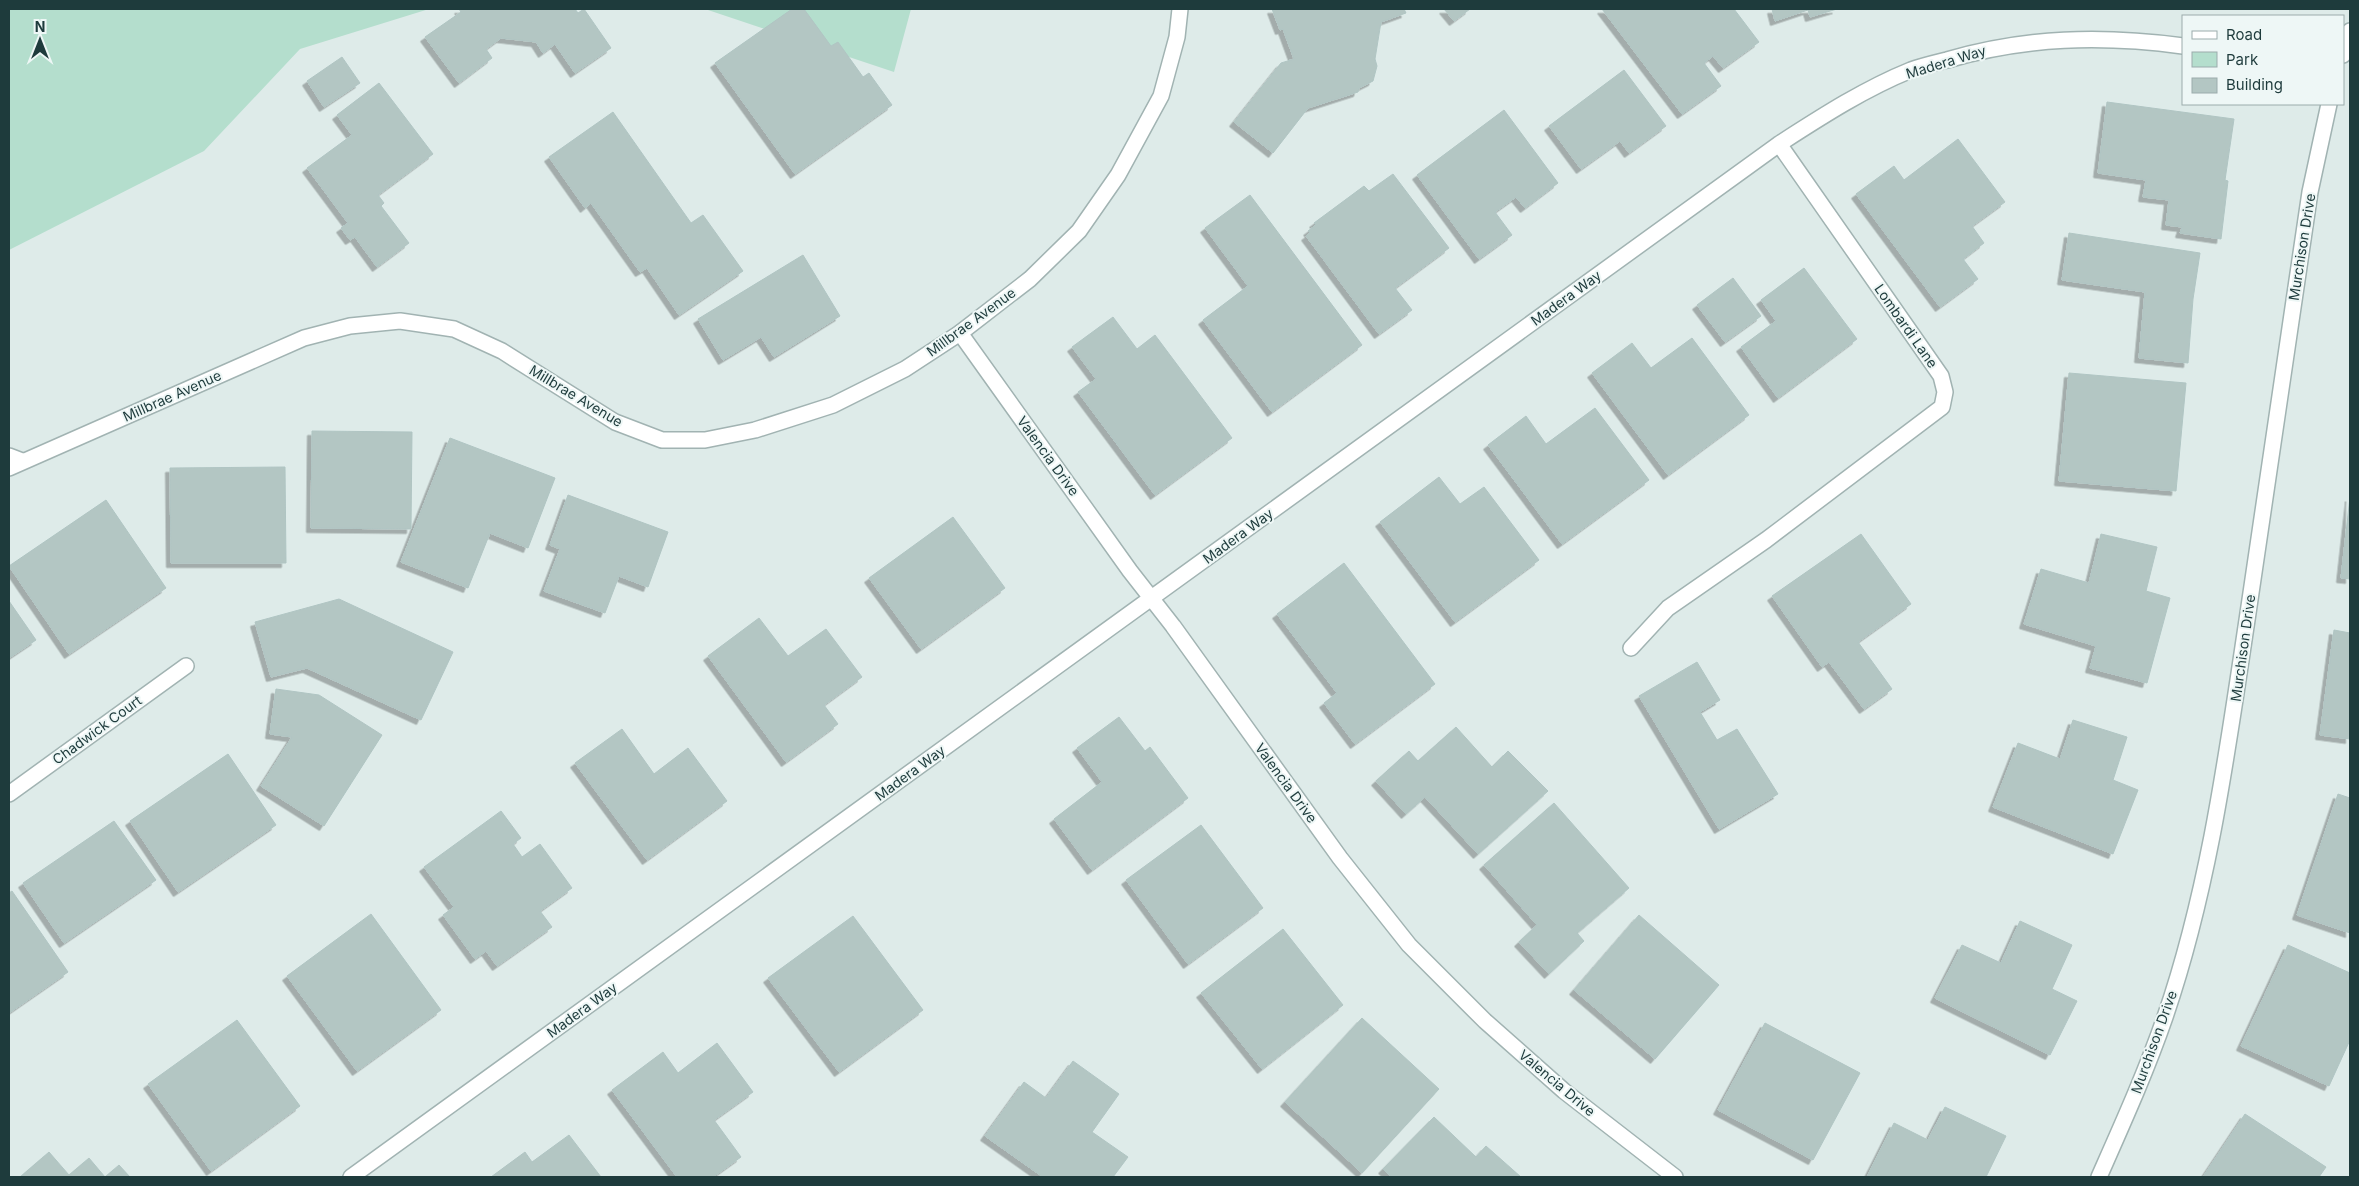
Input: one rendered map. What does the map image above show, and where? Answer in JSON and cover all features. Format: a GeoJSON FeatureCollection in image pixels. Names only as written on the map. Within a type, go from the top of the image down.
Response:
{"type":"FeatureCollection","features":[{"type":"Feature","properties":{"kind":"street","name":"Millbrae Avenue"},"geometry":{"type":"LineString","coordinates":[[13,462],[304,338],[350,326],[400,321],[454,329],[502,351],[615,422],[662,440],[705,440],[755,430],[833,405],[905,369],[960,333],[1030,279],[1079,231],[1118,175],[1161,96],[1177,36],[1180,9]]}},
{"type":"Feature","properties":{"kind":"street"},"geometry":{"type":"LineString","coordinates":[[2344,52],[2350,31]]}},
{"type":"Feature","properties":{"kind":"street","name":"Madera Way"},"geometry":{"type":"LineString","coordinates":[[351,1177],[1778,144],[1847,102],[1911,70],[1987,48],[2066,38],[2138,40],[2182,46]]}},
{"type":"Feature","properties":{"kind":"street","name":"Murchison Drive"},"geometry":{"type":"LineString","coordinates":[[2099,1177],[2133,1100],[2165,1016],[2190,932],[2210,842],[2228,748],[2310,192],[2330,105]]}},
{"type":"Feature","properties":{"kind":"street","name":"Lombardi Lane"},"geometry":{"type":"LineString","coordinates":[[1631,648],[1668,608],[1766,540],[1942,407],[1945,392],[1941,376],[1778,144]]}},
{"type":"Feature","properties":{"kind":"street","name":"Valencia Drive"},"geometry":{"type":"LineString","coordinates":[[960,333],[1340,858],[1409,945],[1485,1021],[1564,1091],[1675,1177]]}},
{"type":"Feature","properties":{"kind":"street","name":"Chadwick Court"},"geometry":{"type":"LineString","coordinates":[[9,794],[186,666]]}},
{"type":"Feature","properties":{"kind":"green space"},"geometry":{"type":"Polygon","coordinates":[[[9,9],[429,9],[300,49],[204,151],[9,250],[9,9]]]}},
{"type":"Feature","properties":{"kind":"green space"},"geometry":{"type":"Polygon","coordinates":[[[705,9],[911,9],[894,72],[705,9]]]}},
{"type":"Feature","properties":{"kind":"building"},"geometry":{"type":"Polygon","coordinates":[[[459,9],[575,9],[578,13],[584,9],[611,48],[575,73],[555,44],[543,53],[536,42],[501,38],[486,49],[492,58],[459,83],[425,37],[461,12],[459,9]]]}},
{"type":"Feature","properties":{"kind":"building"},"geometry":{"type":"Polygon","coordinates":[[[792,9],[804,9],[831,46],[838,42],[863,77],[869,73],[892,105],[795,174],[715,63],[792,9]]]}},
{"type":"Feature","properties":{"kind":"building"},"geometry":{"type":"Polygon","coordinates":[[[1272,9],[1404,9],[1406,13],[1381,22],[1375,59],[1377,66],[1373,81],[1359,88],[1358,92],[1308,108],[1273,153],[1234,122],[1281,63],[1294,59],[1283,29],[1280,30],[1272,9]]]}},
{"type":"Feature","properties":{"kind":"building"},"geometry":{"type":"Polygon","coordinates":[[[1444,9],[1470,9],[1454,21],[1444,9]]]}},
{"type":"Feature","properties":{"kind":"building"},"geometry":{"type":"Polygon","coordinates":[[[1602,9],[1734,9],[1759,42],[1723,68],[1713,56],[1704,63],[1721,86],[1682,114],[1602,9]]]}},
{"type":"Feature","properties":{"kind":"building"},"geometry":{"type":"Polygon","coordinates":[[[1772,9],[1837,9],[1810,17],[1808,10],[1775,21],[1772,9]]]}},
{"type":"Feature","properties":{"kind":"building"},"geometry":{"type":"Polygon","coordinates":[[[342,57],[360,83],[324,107],[307,81],[342,57]]]}},
{"type":"Feature","properties":{"kind":"building"},"geometry":{"type":"Polygon","coordinates":[[[1624,70],[1666,126],[1629,153],[1620,141],[1581,169],[1549,126],[1624,70]]]}},
{"type":"Feature","properties":{"kind":"building"},"geometry":{"type":"Polygon","coordinates":[[[379,83],[433,154],[378,195],[384,203],[381,206],[409,243],[377,267],[355,237],[350,240],[341,228],[348,223],[307,168],[352,135],[337,115],[379,83]]]}},
{"type":"Feature","properties":{"kind":"building"},"geometry":{"type":"Polygon","coordinates":[[[2107,102],[2234,119],[2225,180],[2228,181],[2221,239],[2180,233],[2182,227],[2166,225],[2169,200],[2143,197],[2146,180],[2098,173],[2107,102]]]}},
{"type":"Feature","properties":{"kind":"building"},"geometry":{"type":"Polygon","coordinates":[[[1504,110],[1558,183],[1525,208],[1516,197],[1495,212],[1512,235],[1479,259],[1417,175],[1504,110]]]}},
{"type":"Feature","properties":{"kind":"building"},"geometry":{"type":"Polygon","coordinates":[[[613,112],[691,223],[703,215],[743,271],[679,315],[647,268],[640,272],[591,203],[585,208],[549,157],[613,112]]]}},
{"type":"Feature","properties":{"kind":"building"},"geometry":{"type":"Polygon","coordinates":[[[1958,139],[2005,202],[1972,226],[1984,243],[1963,259],[1978,279],[1940,307],[1856,194],[1894,166],[1904,180],[1958,139]]]}},
{"type":"Feature","properties":{"kind":"building"},"geometry":{"type":"Polygon","coordinates":[[[1393,174],[1449,248],[1395,288],[1412,310],[1379,334],[1306,236],[1310,233],[1308,231],[1316,225],[1314,223],[1364,186],[1369,191],[1393,174]]]}},
{"type":"Feature","properties":{"kind":"building"},"geometry":{"type":"Polygon","coordinates":[[[1250,195],[1362,345],[1272,412],[1203,320],[1248,286],[1205,228],[1250,195]]]}},
{"type":"Feature","properties":{"kind":"building"},"geometry":{"type":"Polygon","coordinates":[[[2069,233],[2200,253],[2193,299],[2188,363],[2139,358],[2145,292],[2062,280],[2069,233]]]}},
{"type":"Feature","properties":{"kind":"building"},"geometry":{"type":"Polygon","coordinates":[[[803,255],[840,316],[774,357],[761,337],[723,360],[698,319],[803,255]]]}},
{"type":"Feature","properties":{"kind":"building"},"geometry":{"type":"Polygon","coordinates":[[[1804,268],[1857,339],[1778,398],[1741,347],[1776,321],[1761,300],[1804,268]]]}},
{"type":"Feature","properties":{"kind":"building"},"geometry":{"type":"Polygon","coordinates":[[[1733,278],[1761,316],[1725,342],[1697,305],[1733,278]]]}},
{"type":"Feature","properties":{"kind":"building"},"geometry":{"type":"Polygon","coordinates":[[[1113,317],[1137,349],[1155,335],[1232,438],[1155,495],[1078,392],[1096,379],[1072,347],[1113,317]]]}},
{"type":"Feature","properties":{"kind":"building"},"geometry":{"type":"Polygon","coordinates":[[[1692,338],[1749,415],[1668,475],[1592,373],[1632,343],[1651,368],[1692,338]]]}},
{"type":"Feature","properties":{"kind":"building"},"geometry":{"type":"Polygon","coordinates":[[[2069,373],[2186,383],[2176,491],[2059,481],[2069,373]]]}},
{"type":"Feature","properties":{"kind":"building"},"geometry":{"type":"Polygon","coordinates":[[[1595,408],[1649,480],[1562,544],[1488,445],[1526,416],[1546,444],[1595,408]]]}},
{"type":"Feature","properties":{"kind":"building"},"geometry":{"type":"Polygon","coordinates":[[[312,431],[412,432],[411,529],[311,528],[312,431]]]}},
{"type":"Feature","properties":{"kind":"building"},"geometry":{"type":"Polygon","coordinates":[[[450,438],[555,478],[528,548],[490,533],[468,588],[401,562],[450,438]]]}},
{"type":"Feature","properties":{"kind":"building"},"geometry":{"type":"Polygon","coordinates":[[[285,467],[286,563],[171,563],[170,468],[285,467]]]}},
{"type":"Feature","properties":{"kind":"building"},"geometry":{"type":"Polygon","coordinates":[[[1439,477],[1460,504],[1484,487],[1539,560],[1455,622],[1380,522],[1439,477]]]}},
{"type":"Feature","properties":{"kind":"building"},"geometry":{"type":"Polygon","coordinates":[[[568,495],[668,532],[648,587],[619,576],[605,613],[544,591],[560,549],[550,545],[568,495]]]}},
{"type":"Feature","properties":{"kind":"building"},"geometry":{"type":"Polygon","coordinates":[[[2350,497],[2350,579],[2341,578],[2350,497]]]}},
{"type":"Feature","properties":{"kind":"building"},"geometry":{"type":"Polygon","coordinates":[[[106,500],[166,588],[69,654],[9,566],[106,500]]]}},
{"type":"Feature","properties":{"kind":"building"},"geometry":{"type":"Polygon","coordinates":[[[953,517],[1005,588],[921,649],[869,578],[953,517]]]}},
{"type":"Feature","properties":{"kind":"building"},"geometry":{"type":"Polygon","coordinates":[[[1861,534],[1911,604],[1858,642],[1892,689],[1864,709],[1829,662],[1822,667],[1772,596],[1861,534]]]}},
{"type":"Feature","properties":{"kind":"building"},"geometry":{"type":"Polygon","coordinates":[[[2101,534],[2157,547],[2146,591],[2170,598],[2147,683],[2090,668],[2096,646],[2024,624],[2041,569],[2089,583],[2101,534]]]}},
{"type":"Feature","properties":{"kind":"building"},"geometry":{"type":"Polygon","coordinates":[[[1344,563],[1435,684],[1355,744],[1324,703],[1337,693],[1277,614],[1344,563]]]}},
{"type":"Feature","properties":{"kind":"building"},"geometry":{"type":"Polygon","coordinates":[[[339,599],[453,652],[421,720],[307,668],[271,677],[255,622],[339,599]]]}},
{"type":"Feature","properties":{"kind":"building"},"geometry":{"type":"Polygon","coordinates":[[[9,601],[36,640],[9,658],[9,601]]]}},
{"type":"Feature","properties":{"kind":"building"},"geometry":{"type":"Polygon","coordinates":[[[759,618],[788,656],[826,629],[862,677],[824,705],[838,724],[786,762],[708,656],[759,618]]]}},
{"type":"Feature","properties":{"kind":"building"},"geometry":{"type":"Polygon","coordinates":[[[2334,630],[2350,633],[2350,739],[2320,735],[2334,630]]]}},
{"type":"Feature","properties":{"kind":"building"},"geometry":{"type":"Polygon","coordinates":[[[1697,662],[1720,700],[1700,712],[1717,740],[1737,729],[1778,794],[1719,829],[1639,696],[1697,662]]]}},
{"type":"Feature","properties":{"kind":"building"},"geometry":{"type":"Polygon","coordinates":[[[276,689],[319,695],[382,735],[324,826],[261,786],[292,737],[270,734],[276,689]]]}},
{"type":"Feature","properties":{"kind":"building"},"geometry":{"type":"Polygon","coordinates":[[[1119,717],[1145,751],[1150,747],[1188,798],[1092,870],[1054,819],[1102,782],[1077,748],[1119,717]]]}},
{"type":"Feature","properties":{"kind":"building"},"geometry":{"type":"Polygon","coordinates":[[[2073,720],[2127,737],[2113,780],[2138,790],[2113,854],[1993,807],[2018,743],[2060,759],[2073,720]]]}},
{"type":"Feature","properties":{"kind":"building"},"geometry":{"type":"Polygon","coordinates":[[[1456,727],[1492,767],[1508,751],[1548,791],[1478,854],[1425,797],[1406,814],[1376,781],[1409,751],[1418,761],[1456,727]]]}},
{"type":"Feature","properties":{"kind":"building"},"geometry":{"type":"Polygon","coordinates":[[[622,729],[654,774],[688,748],[727,801],[647,860],[575,763],[622,729]]]}},
{"type":"Feature","properties":{"kind":"building"},"geometry":{"type":"Polygon","coordinates":[[[228,754],[276,825],[178,892],[130,821],[228,754]]]}},
{"type":"Feature","properties":{"kind":"building"},"geometry":{"type":"Polygon","coordinates":[[[2338,794],[2350,798],[2350,933],[2297,915],[2338,794]]]}},
{"type":"Feature","properties":{"kind":"building"},"geometry":{"type":"Polygon","coordinates":[[[1554,803],[1629,888],[1577,933],[1584,941],[1549,974],[1519,942],[1537,925],[1484,865],[1554,803]]]}},
{"type":"Feature","properties":{"kind":"building"},"geometry":{"type":"Polygon","coordinates":[[[501,811],[521,838],[513,844],[522,857],[540,844],[572,888],[540,911],[552,927],[497,966],[486,951],[475,959],[443,915],[454,907],[424,867],[501,811]]]}},
{"type":"Feature","properties":{"kind":"building"},"geometry":{"type":"Polygon","coordinates":[[[114,821],[156,880],[64,943],[23,883],[114,821]]]}},
{"type":"Feature","properties":{"kind":"building"},"geometry":{"type":"Polygon","coordinates":[[[1201,825],[1263,908],[1188,964],[1126,880],[1201,825]]]}},
{"type":"Feature","properties":{"kind":"building"},"geometry":{"type":"Polygon","coordinates":[[[12,891],[68,972],[9,1013],[9,893],[12,891]]]}},
{"type":"Feature","properties":{"kind":"building"},"geometry":{"type":"Polygon","coordinates":[[[371,914],[441,1010],[357,1071],[287,976],[371,914]]]}},
{"type":"Feature","properties":{"kind":"building"},"geometry":{"type":"Polygon","coordinates":[[[1639,915],[1719,985],[1655,1059],[1574,990],[1639,915]]]}},
{"type":"Feature","properties":{"kind":"building"},"geometry":{"type":"Polygon","coordinates":[[[853,916],[923,1010],[839,1072],[768,978],[853,916]]]}},
{"type":"Feature","properties":{"kind":"building"},"geometry":{"type":"Polygon","coordinates":[[[2020,921],[2072,945],[2052,989],[2077,1001],[2050,1055],[1935,998],[1962,945],[2001,963],[2020,921]]]}},
{"type":"Feature","properties":{"kind":"building"},"geometry":{"type":"Polygon","coordinates":[[[1283,929],[1343,1005],[1262,1069],[1201,993],[1283,929]]]}},
{"type":"Feature","properties":{"kind":"building"},"geometry":{"type":"Polygon","coordinates":[[[2288,945],[2350,973],[2350,1040],[2329,1086],[2241,1046],[2288,945]]]}},
{"type":"Feature","properties":{"kind":"building"},"geometry":{"type":"Polygon","coordinates":[[[1362,1018],[1439,1089],[1362,1173],[1285,1102],[1362,1018]]]}},
{"type":"Feature","properties":{"kind":"building"},"geometry":{"type":"Polygon","coordinates":[[[237,1020],[300,1106],[211,1171],[148,1084],[237,1020]]]}},
{"type":"Feature","properties":{"kind":"building"},"geometry":{"type":"Polygon","coordinates":[[[1765,1023],[1860,1073],[1813,1160],[1718,1110],[1765,1023]]]}},
{"type":"Feature","properties":{"kind":"building"},"geometry":{"type":"Polygon","coordinates":[[[717,1043],[753,1092],[714,1120],[741,1157],[713,1177],[677,1177],[612,1090],[663,1052],[678,1073],[717,1043]]]}},
{"type":"Feature","properties":{"kind":"building"},"geometry":{"type":"Polygon","coordinates":[[[1073,1061],[1119,1094],[1092,1132],[1128,1157],[1113,1177],[1043,1177],[985,1136],[1024,1082],[1046,1098],[1073,1061]]]}},
{"type":"Feature","properties":{"kind":"building"},"geometry":{"type":"Polygon","coordinates":[[[1945,1107],[2006,1136],[1986,1177],[1867,1177],[1894,1123],[1928,1140],[1945,1107]]]}},
{"type":"Feature","properties":{"kind":"building"},"geometry":{"type":"Polygon","coordinates":[[[2245,1114],[2326,1167],[2319,1177],[2203,1177],[2245,1114]]]}},
{"type":"Feature","properties":{"kind":"building"},"geometry":{"type":"Polygon","coordinates":[[[1434,1117],[1476,1157],[1486,1146],[1521,1177],[1392,1177],[1383,1169],[1434,1117]]]}},
{"type":"Feature","properties":{"kind":"building"},"geometry":{"type":"Polygon","coordinates":[[[569,1135],[601,1177],[491,1177],[525,1152],[532,1162],[569,1135]]]}},
{"type":"Feature","properties":{"kind":"building"},"geometry":{"type":"Polygon","coordinates":[[[49,1152],[69,1175],[89,1158],[105,1177],[20,1177],[49,1152]]]}},
{"type":"Feature","properties":{"kind":"building"},"geometry":{"type":"Polygon","coordinates":[[[119,1165],[130,1177],[105,1177],[119,1165]]]}}]}
